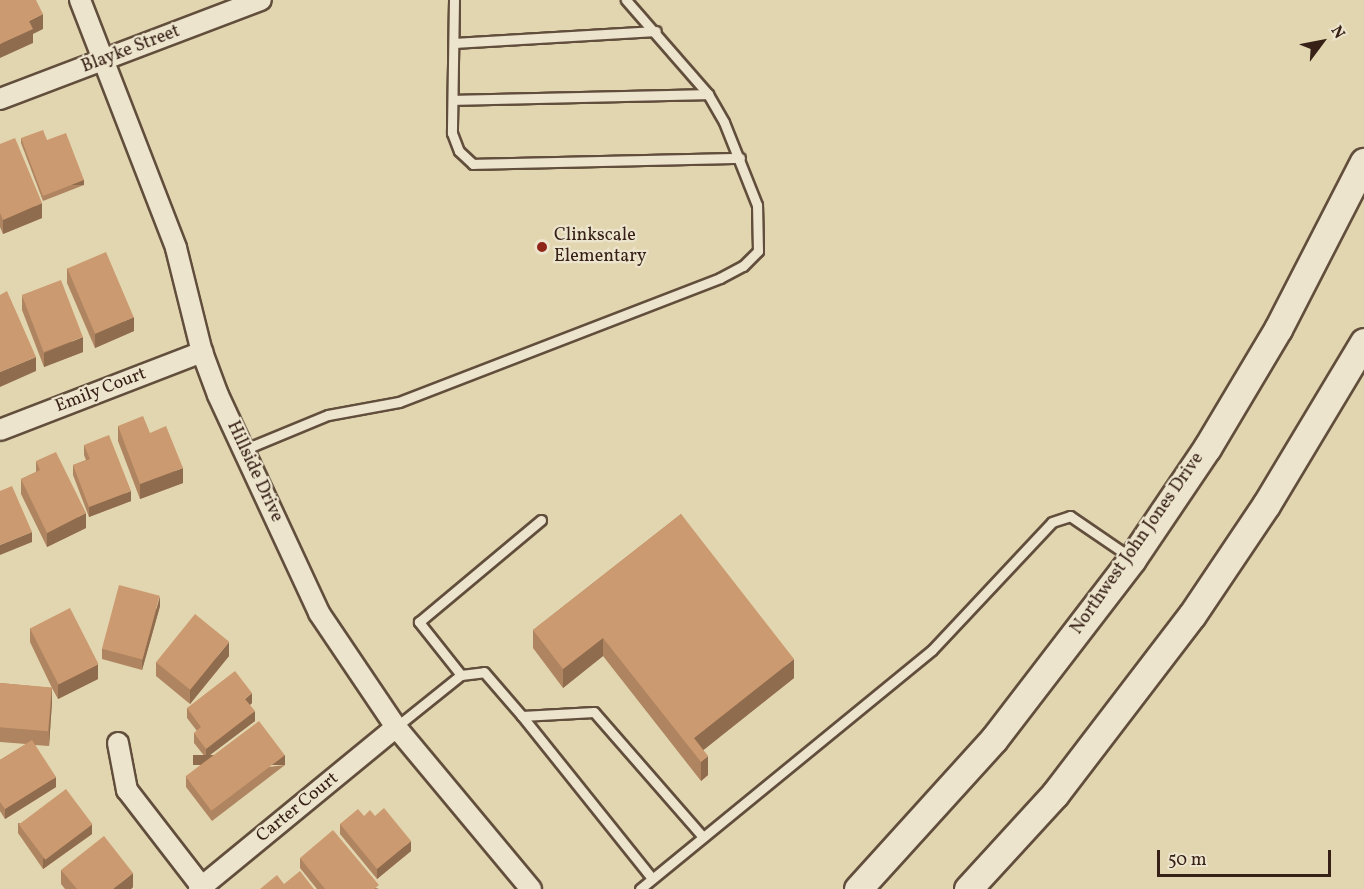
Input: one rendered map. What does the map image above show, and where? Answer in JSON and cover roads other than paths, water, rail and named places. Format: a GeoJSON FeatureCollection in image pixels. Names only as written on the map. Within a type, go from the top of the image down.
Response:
{"type":"FeatureCollection","features":[{"type":"Feature","properties":{"kind":"main road","name":"Northwest John Jones Drive"},"geometry":{"type":"LineString","coordinates":[[858,889],[994,739],[1132,559],[1207,448],[1278,329],[1364,162]]}},
{"type":"Feature","properties":{"kind":"main road"},"geometry":{"type":"LineString","coordinates":[[968,889],[1054,794],[1192,615],[1266,505],[1364,342]]}},
{"type":"Feature","properties":{"kind":"street","name":"Hillside Drive"},"geometry":{"type":"LineString","coordinates":[[80,0],[176,248],[202,352],[243,450],[319,613],[396,727],[530,889]]}},
{"type":"Feature","properties":{"kind":"street","name":"Blayke Street"},"geometry":{"type":"LineString","coordinates":[[0,99],[261,0]]}},
{"type":"Feature","properties":{"kind":"street","name":"Emily Court"},"geometry":{"type":"LineString","coordinates":[[0,430],[202,352]]}},
{"type":"Feature","properties":{"kind":"street","name":"Carter Court"},"geometry":{"type":"LineString","coordinates":[[201,888],[396,727]]}},
{"type":"Feature","properties":{"kind":"street"},"geometry":{"type":"LineString","coordinates":[[118,743],[127,790],[201,888]]}},
{"type":"Feature","properties":{"kind":"lane"},"geometry":{"type":"LineString","coordinates":[[454,0],[452,133],[459,151],[473,164],[740,158]]}},
{"type":"Feature","properties":{"kind":"lane"},"geometry":{"type":"LineString","coordinates":[[243,450],[328,415],[399,402],[743,266],[758,251],[757,205],[740,158],[708,94],[656,31],[626,0]]}},
{"type":"Feature","properties":{"kind":"lane"},"geometry":{"type":"LineString","coordinates":[[454,43],[656,31]]}},
{"type":"Feature","properties":{"kind":"lane"},"geometry":{"type":"LineString","coordinates":[[453,100],[708,94]]}},
{"type":"Feature","properties":{"kind":"lane"},"geometry":{"type":"LineString","coordinates":[[640,889],[932,650],[1052,522],[1070,516],[1132,559]]}},
{"type":"Feature","properties":{"kind":"lane"},"geometry":{"type":"LineString","coordinates":[[461,675],[419,622],[541,520]]}},
{"type":"Feature","properties":{"kind":"lane"},"geometry":{"type":"LineString","coordinates":[[396,727],[461,675],[484,672],[652,878]]}},
{"type":"Feature","properties":{"kind":"lane"},"geometry":{"type":"LineString","coordinates":[[522,716],[594,712],[702,836]]}},
{"type":"Feature","properties":{"kind":"place","name":"Clinkscale Elementary"},"geometry":{"type":"Point","coordinates":[542,247]}}]}
